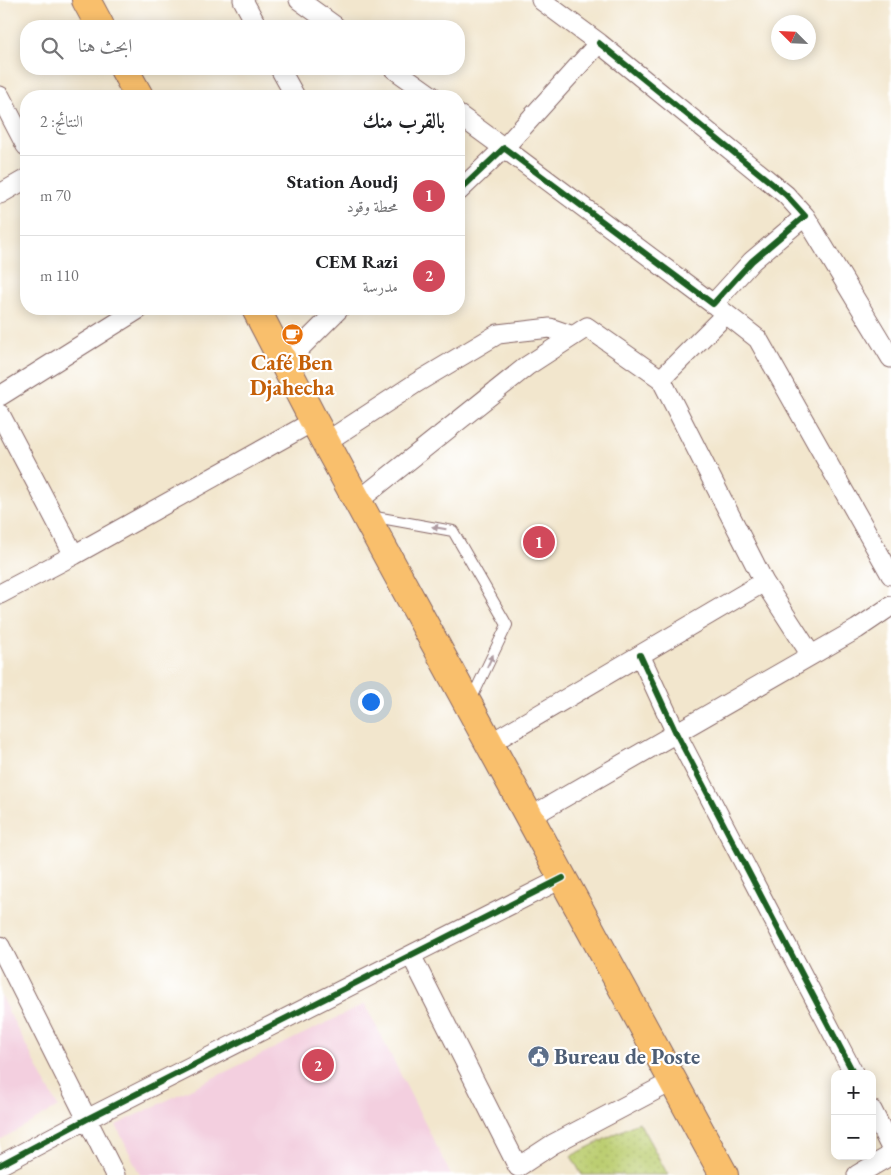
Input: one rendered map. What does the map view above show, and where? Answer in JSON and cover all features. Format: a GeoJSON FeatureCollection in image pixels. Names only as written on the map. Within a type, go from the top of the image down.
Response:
{"type":"FeatureCollection","features":[{"type":"Feature","properties":{"kind":"main road"},"geometry":{"type":"LineString","coordinates":[[86,0],[97,20]]}},
{"type":"Feature","properties":{"kind":"main road"},"geometry":{"type":"LineString","coordinates":[[127,75],[136,90]]}},
{"type":"Feature","properties":{"kind":"main road"},"geometry":{"type":"LineString","coordinates":[[259,315],[320,432],[724,1175]]}},
{"type":"Feature","properties":{"kind":"street"},"geometry":{"type":"LineString","coordinates":[[243,0],[254,20]]}},
{"type":"Feature","properties":{"kind":"street"},"geometry":{"type":"LineString","coordinates":[[299,0],[327,20]]}},
{"type":"Feature","properties":{"kind":"street"},"geometry":{"type":"LineString","coordinates":[[541,0],[599,43],[786,195],[805,216],[891,358]]}},
{"type":"Feature","properties":{"kind":"street"},"geometry":{"type":"LineString","coordinates":[[465,185],[504,148],[599,43]]}},
{"type":"Feature","properties":{"kind":"street"},"geometry":{"type":"LineString","coordinates":[[283,75],[292,90]]}},
{"type":"Feature","properties":{"kind":"street"},"geometry":{"type":"LineString","coordinates":[[400,75],[417,90]]}},
{"type":"Feature","properties":{"kind":"street"},"geometry":{"type":"LineString","coordinates":[[0,96],[20,134]]}},
{"type":"Feature","properties":{"kind":"street"},"geometry":{"type":"LineString","coordinates":[[465,119],[720,308],[758,339],[891,575]]}},
{"type":"Feature","properties":{"kind":"street"},"geometry":{"type":"LineString","coordinates":[[0,194],[20,182]]}},
{"type":"Feature","properties":{"kind":"street"},"geometry":{"type":"LineString","coordinates":[[661,379],[720,308],[752,261],[805,216]]}},
{"type":"Feature","properties":{"kind":"street"},"geometry":{"type":"LineString","coordinates":[[0,396],[129,315]]}},
{"type":"Feature","properties":{"kind":"street"},"geometry":{"type":"LineString","coordinates":[[284,364],[333,315]]}},
{"type":"Feature","properties":{"kind":"street"},"geometry":{"type":"LineString","coordinates":[[362,508],[527,366],[587,327],[661,379],[764,582],[811,656]]}},
{"type":"Feature","properties":{"kind":"street"},"geometry":{"type":"LineString","coordinates":[[0,594],[416,383],[498,334],[550,328],[573,336]]}},
{"type":"Feature","properties":{"kind":"street"},"geometry":{"type":"LineString","coordinates":[[0,414],[74,555]]}},
{"type":"Feature","properties":{"kind":"street"},"geometry":{"type":"LineString","coordinates":[[489,744],[764,582]]}},
{"type":"Feature","properties":{"kind":"street"},"geometry":{"type":"LineString","coordinates":[[530,817],[811,656],[891,606]]}},
{"type":"Feature","properties":{"kind":"street"},"geometry":{"type":"LineString","coordinates":[[640,656],[676,733],[852,1070]]}},
{"type":"Feature","properties":{"kind":"street"},"geometry":{"type":"LineString","coordinates":[[0,1165],[563,878]]}},
{"type":"Feature","properties":{"kind":"street"},"geometry":{"type":"LineString","coordinates":[[0,946],[115,1175]]}},
{"type":"Feature","properties":{"kind":"street"},"geometry":{"type":"LineString","coordinates":[[411,955],[518,1167],[554,1144],[673,1081]]}},
{"type":"Feature","properties":{"kind":"street"},"geometry":{"type":"LineString","coordinates":[[874,1115],[891,1148]]}},
{"type":"Feature","properties":{"kind":"street"},"geometry":{"type":"LineString","coordinates":[[857,1175],[891,1156]]}},
{"type":"Feature","properties":{"kind":"lane"},"geometry":{"type":"LineString","coordinates":[[362,508],[453,531],[507,625],[468,705]]}},
{"type":"Feature","properties":{"kind":"shaded area"},"geometry":{"type":"Polygon","coordinates":[[[0,995],[58,1107],[0,1140],[0,995]]]}},
{"type":"Feature","properties":{"kind":"shaded area"},"geometry":{"type":"Polygon","coordinates":[[[365,1004],[451,1175],[140,1175],[116,1125],[365,1004]]]}},
{"type":"Feature","properties":{"kind":"green space"},"geometry":{"type":"Polygon","coordinates":[[[639,1122],[668,1175],[582,1175],[571,1156],[639,1122]]]}},
{"type":"Feature","properties":{"kind":"cycle path"},"geometry":{"type":"LineString","coordinates":[[465,185],[504,148],[713,304],[752,261],[805,216],[786,195],[599,43]]}},
{"type":"Feature","properties":{"kind":"cycle path"},"geometry":{"type":"LineString","coordinates":[[640,655],[676,733],[852,1070]]}},
{"type":"Feature","properties":{"kind":"cycle path"},"geometry":{"type":"LineString","coordinates":[[0,1165],[563,878]]}},
{"type":"Feature","properties":{"kind":"place","name":"Café Ben Djahecha"},"geometry":{"type":"Point","coordinates":[292,335]}},
{"type":"Feature","properties":{"kind":"place","name":"Station Aoudj"},"geometry":{"type":"Point","coordinates":[539,542]}},
{"type":"Feature","properties":{"kind":"place","name":"Bureau de Poste"},"geometry":{"type":"Point","coordinates":[538,1056]}},
{"type":"Feature","properties":{"kind":"place","name":"CEM Razi"},"geometry":{"type":"Point","coordinates":[318,1065]}}]}
